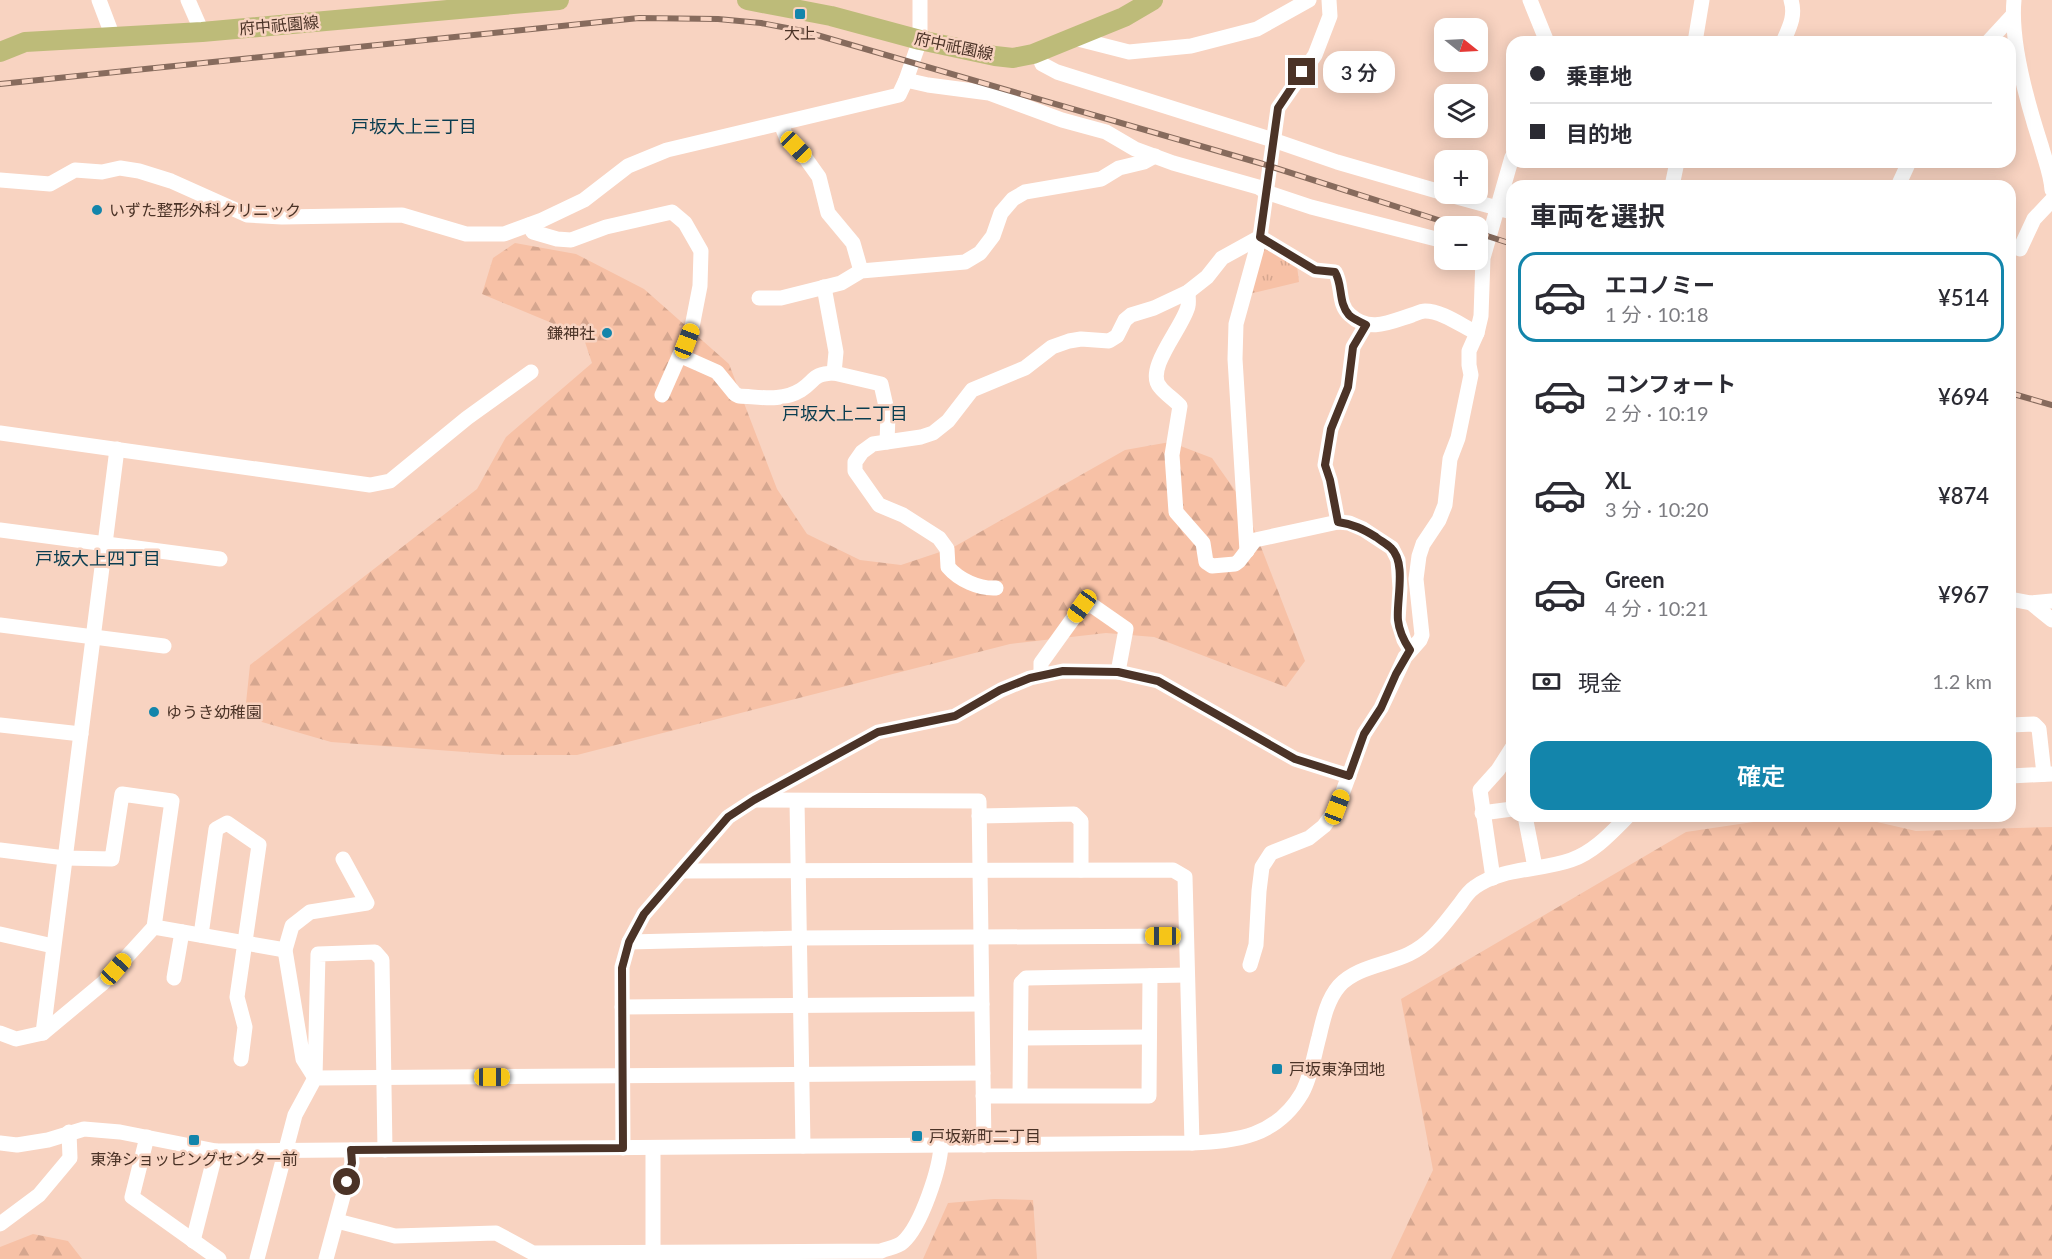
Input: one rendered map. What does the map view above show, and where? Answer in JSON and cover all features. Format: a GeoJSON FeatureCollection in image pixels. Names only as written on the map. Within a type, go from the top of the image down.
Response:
{"type":"FeatureCollection","features":[{"type":"Feature","properties":{"kind":"main road","name":"府中祇園線"},"geometry":{"type":"LineString","coordinates":[[0,52],[25,42],[202,32],[559,0]]}},
{"type":"Feature","properties":{"kind":"main road","name":"府中祇園線"},"geometry":{"type":"LineString","coordinates":[[747,0],[831,16],[920,40],[1013,58],[1038,52],[1074,38],[1124,17],[1153,0]]}},
{"type":"Feature","properties":{"kind":"street"},"geometry":{"type":"LineString","coordinates":[[99,0],[113,37]]}},
{"type":"Feature","properties":{"kind":"street"},"geometry":{"type":"LineString","coordinates":[[188,0],[202,32]]}},
{"type":"Feature","properties":{"kind":"street"},"geometry":{"type":"LineString","coordinates":[[0,180],[50,184],[75,170],[102,172],[120,168],[139,171],[171,182],[247,214],[282,217],[402,214],[466,234],[504,234],[584,200],[628,166],[667,150],[899,95],[920,40],[920,0]]}},
{"type":"Feature","properties":{"kind":"street"},"geometry":{"type":"LineString","coordinates":[[1074,38],[1128,52],[1191,46],[1257,29],[1309,0]]}},
{"type":"Feature","properties":{"kind":"street"},"geometry":{"type":"LineString","coordinates":[[1247,551],[1235,359],[1236,324],[1260,237],[1278,108],[1315,55],[1330,16],[1329,0]]}},
{"type":"Feature","properties":{"kind":"street"},"geometry":{"type":"LineString","coordinates":[[1530,0],[1545,36]]}},
{"type":"Feature","properties":{"kind":"street"},"geometry":{"type":"LineString","coordinates":[[1696,36],[1702,0]]}},
{"type":"Feature","properties":{"kind":"street"},"geometry":{"type":"LineString","coordinates":[[1786,36],[1792,22],[1791,0]]}},
{"type":"Feature","properties":{"kind":"street"},"geometry":{"type":"LineString","coordinates":[[1992,36],[2013,8]]}},
{"type":"Feature","properties":{"kind":"street"},"geometry":{"type":"LineString","coordinates":[[2013,8],[2021,66],[2046,144],[2052,190]]}},
{"type":"Feature","properties":{"kind":"street"},"geometry":{"type":"LineString","coordinates":[[1038,52],[1042,64],[1057,72],[1337,162],[1434,190]]}},
{"type":"Feature","properties":{"kind":"street"},"geometry":{"type":"LineString","coordinates":[[906,80],[989,93],[1062,120],[1106,132],[1135,149],[1155,156],[1258,187],[1266,192],[1322,210],[1434,238]]}},
{"type":"Feature","properties":{"kind":"street"},"geometry":{"type":"LineString","coordinates":[[781,124],[787,139],[804,156],[819,177],[828,213],[853,243],[861,271]]}},
{"type":"Feature","properties":{"kind":"street"},"geometry":{"type":"LineString","coordinates":[[759,298],[782,298],[841,283],[861,271],[965,262],[980,253],[993,236],[1001,213],[1013,199],[1025,192],[1101,179],[1119,168],[1144,162],[1155,156]]}},
{"type":"Feature","properties":{"kind":"street"},"geometry":{"type":"LineString","coordinates":[[2020,249],[2034,219],[2052,200]]}},
{"type":"Feature","properties":{"kind":"street"},"geometry":{"type":"LineString","coordinates":[[1486,204],[1504,209],[1488,240]]}},
{"type":"Feature","properties":{"kind":"street"},"geometry":{"type":"LineString","coordinates":[[529,225],[533,232],[557,239],[571,240],[606,226],[672,212],[685,223],[701,251],[700,286],[692,327],[662,395]]}},
{"type":"Feature","properties":{"kind":"street"},"geometry":{"type":"LineString","coordinates":[[996,588],[982,589],[952,573],[948,567],[947,549],[939,538],[903,515],[879,505],[855,471],[855,462],[862,452],[873,444],[933,433],[948,421],[972,390],[1025,368],[1052,347],[1080,339],[1109,341],[1117,336],[1125,320],[1131,315],[1154,308],[1188,292],[1207,277],[1222,258],[1260,237]]}},
{"type":"Feature","properties":{"kind":"street"},"geometry":{"type":"LineString","coordinates":[[1260,237],[1315,270],[1335,272],[1340,280],[1341,300],[1349,315],[1366,325],[1384,324],[1425,311],[1442,316],[1477,333]]}},
{"type":"Feature","properties":{"kind":"street"},"geometry":{"type":"LineString","coordinates":[[1250,965],[1256,945],[1258,891],[1262,867],[1271,853],[1309,838],[1324,826],[1337,807],[1364,734],[1381,708],[1410,650],[1422,635],[1416,579],[1419,556],[1423,544],[1446,505],[1450,459],[1458,438],[1471,375],[1468,365],[1469,351],[1481,316],[1480,270]]}},
{"type":"Feature","properties":{"kind":"street"},"geometry":{"type":"LineString","coordinates":[[824,287],[836,352],[834,373]]}},
{"type":"Feature","properties":{"kind":"street"},"geometry":{"type":"LineString","coordinates":[[1188,292],[1188,305],[1184,317],[1159,362],[1156,373],[1160,387],[1180,406],[1172,455],[1176,512],[1203,543],[1206,562],[1212,566],[1235,564],[1255,540],[1338,522],[1349,523],[1363,529],[1392,548],[1398,560],[1400,588],[1398,621],[1410,650]]}},
{"type":"Feature","properties":{"kind":"street"},"geometry":{"type":"LineString","coordinates":[[1338,522],[1325,465],[1331,429],[1348,387],[1353,347],[1366,325]]}},
{"type":"Feature","properties":{"kind":"street"},"geometry":{"type":"LineString","coordinates":[[681,356],[717,372],[739,396],[780,399],[802,389],[816,376],[834,373],[881,384],[888,414],[887,442]]}},
{"type":"Feature","properties":{"kind":"street"},"geometry":{"type":"LineString","coordinates":[[0,433],[370,485],[390,481],[467,418],[531,372]]}},
{"type":"Feature","properties":{"kind":"street"},"geometry":{"type":"LineString","coordinates":[[43,1033],[117,449]]}},
{"type":"Feature","properties":{"kind":"street"},"geometry":{"type":"LineString","coordinates":[[0,530],[220,560]]}},
{"type":"Feature","properties":{"kind":"street"},"geometry":{"type":"LineString","coordinates":[[2016,599],[2031,603],[2052,602]]}},
{"type":"Feature","properties":{"kind":"street"},"geometry":{"type":"LineString","coordinates":[[2031,603],[2052,620]]}},
{"type":"Feature","properties":{"kind":"street"},"geometry":{"type":"LineString","coordinates":[[1041,675],[1041,663],[1082,606],[1093,606],[1126,629],[1118,672]]}},
{"type":"Feature","properties":{"kind":"street"},"geometry":{"type":"LineString","coordinates":[[0,625],[164,646]]}},
{"type":"Feature","properties":{"kind":"street"},"geometry":{"type":"LineString","coordinates":[[623,1148],[622,968],[629,942],[644,914],[728,817],[754,800],[878,732],[955,716],[1000,690],[1041,675],[1063,671],[1118,672],[1158,681],[1295,759],[1349,776]]}},
{"type":"Feature","properties":{"kind":"street"},"geometry":{"type":"LineString","coordinates":[[2016,725],[2034,724],[2039,729],[2048,774],[2016,776]]}},
{"type":"Feature","properties":{"kind":"street"},"geometry":{"type":"LineString","coordinates":[[0,725],[81,734]]}},
{"type":"Feature","properties":{"kind":"street"},"geometry":{"type":"LineString","coordinates":[[1493,878],[1480,790],[1506,757]]}},
{"type":"Feature","properties":{"kind":"street"},"geometry":{"type":"LineString","coordinates":[[0,850],[65,858],[112,859],[122,794],[172,801],[154,927],[103,983],[43,1033],[16,1039],[0,1033]]}},
{"type":"Feature","properties":{"kind":"street"},"geometry":{"type":"LineString","coordinates":[[754,800],[979,801],[984,1145]]}},
{"type":"Feature","properties":{"kind":"street"},"geometry":{"type":"LineString","coordinates":[[797,801],[803,1146]]}},
{"type":"Feature","properties":{"kind":"street"},"geometry":{"type":"LineString","coordinates":[[1482,813],[1506,810]]}},
{"type":"Feature","properties":{"kind":"street"},"geometry":{"type":"LineString","coordinates":[[979,816],[1074,814],[1081,821],[1081,870]]}},
{"type":"Feature","properties":{"kind":"street"},"geometry":{"type":"LineString","coordinates":[[201,935],[216,829],[226,822],[259,845],[237,997],[245,1027],[241,1059]]}},
{"type":"Feature","properties":{"kind":"street"},"geometry":{"type":"LineString","coordinates":[[1526,822],[1535,867]]}},
{"type":"Feature","properties":{"kind":"street"},"geometry":{"type":"LineString","coordinates":[[0,1143],[17,1145],[48,1140],[84,1129],[120,1132],[216,1151],[1228,1141],[1256,1135],[1282,1117],[1302,1092],[1330,1001],[1339,986],[1359,972],[1409,954],[1432,939],[1475,887],[1508,873],[1570,861],[1586,854],[1621,822]]}},
{"type":"Feature","properties":{"kind":"street"},"geometry":{"type":"LineString","coordinates":[[315,1078],[303,1059],[285,950],[292,926],[310,912],[367,903],[343,859]]}},
{"type":"Feature","properties":{"kind":"street"},"geometry":{"type":"LineString","coordinates":[[683,870],[1173,870],[1185,878],[1192,1143]]}},
{"type":"Feature","properties":{"kind":"street"},"geometry":{"type":"LineString","coordinates":[[154,927],[285,950]]}},
{"type":"Feature","properties":{"kind":"street"},"geometry":{"type":"LineString","coordinates":[[174,978],[182,932]]}},
{"type":"Feature","properties":{"kind":"street"},"geometry":{"type":"LineString","coordinates":[[0,934],[53,946]]}},
{"type":"Feature","properties":{"kind":"street"},"geometry":{"type":"LineString","coordinates":[[629,942],[800,938],[1186,936]]}},
{"type":"Feature","properties":{"kind":"street"},"geometry":{"type":"LineString","coordinates":[[257,1259],[295,1115],[315,1078],[318,954],[375,952],[382,960],[385,1150]]}},
{"type":"Feature","properties":{"kind":"street"},"geometry":{"type":"LineString","coordinates":[[983,1096],[1149,1095],[1150,975]]}},
{"type":"Feature","properties":{"kind":"street"},"geometry":{"type":"LineString","coordinates":[[1020,1095],[1021,983],[1026,978],[1187,975]]}},
{"type":"Feature","properties":{"kind":"street"},"geometry":{"type":"LineString","coordinates":[[622,1006],[982,1004]]}},
{"type":"Feature","properties":{"kind":"street"},"geometry":{"type":"LineString","coordinates":[[1021,1038],[1149,1037]]}},
{"type":"Feature","properties":{"kind":"street"},"geometry":{"type":"LineString","coordinates":[[315,1078],[983,1073]]}},
{"type":"Feature","properties":{"kind":"street"},"geometry":{"type":"LineString","coordinates":[[0,1224],[39,1195],[70,1158],[69,1132]]}},
{"type":"Feature","properties":{"kind":"street"},"geometry":{"type":"LineString","coordinates":[[147,1137],[132,1197],[219,1259]]}},
{"type":"Feature","properties":{"kind":"street"},"geometry":{"type":"LineString","coordinates":[[337,1221],[395,1236],[496,1233],[533,1253],[881,1251],[902,1244],[917,1225],[940,1157],[941,1145]]}},
{"type":"Feature","properties":{"kind":"street"},"geometry":{"type":"LineString","coordinates":[[653,1148],[653,1251]]}},
{"type":"Feature","properties":{"kind":"street"},"geometry":{"type":"LineString","coordinates":[[326,1259],[352,1163],[351,1150]]}},
{"type":"Feature","properties":{"kind":"street"},"geometry":{"type":"LineString","coordinates":[[193,1241],[216,1151]]}},
{"type":"Feature","properties":{"kind":"green space"},"geometry":{"type":"Polygon","coordinates":[[[515,243],[576,254],[644,289],[729,364],[777,489],[807,534],[860,560],[901,565],[952,548],[1125,450],[1170,442],[1212,458],[1244,503],[1305,661],[1286,687],[1154,637],[1106,633],[1010,644],[577,755],[505,755],[331,742],[262,722],[246,703],[250,665],[477,489],[506,437],[592,363],[583,336],[482,294],[493,258],[515,243]]]}},
{"type":"Feature","properties":{"kind":"green space"},"geometry":{"type":"Polygon","coordinates":[[[1266,248],[1297,266],[1299,282],[1249,294],[1261,249],[1266,248]]]}},
{"type":"Feature","properties":{"kind":"green space"},"geometry":{"type":"Polygon","coordinates":[[[1754,822],[1877,822],[1916,831],[2052,827],[2052,1259],[1391,1259],[1433,1170],[1401,999],[1686,832],[1754,822]]]}},
{"type":"Feature","properties":{"kind":"green space"},"geometry":{"type":"Polygon","coordinates":[[[994,1199],[1033,1200],[1037,1259],[923,1259],[948,1203],[994,1199]]]}},
{"type":"Feature","properties":{"kind":"green space"},"geometry":{"type":"Polygon","coordinates":[[[33,1234],[68,1241],[82,1259],[0,1259],[0,1247],[33,1234]]]}},
{"type":"Feature","properties":{"kind":"railway"},"geometry":{"type":"LineString","coordinates":[[0,84],[639,18],[718,19],[761,23],[803,31],[1263,164],[1434,219]]}},
{"type":"Feature","properties":{"kind":"railway"},"geometry":{"type":"LineString","coordinates":[[1488,236],[1506,242]]}},
{"type":"Feature","properties":{"kind":"railway"},"geometry":{"type":"LineString","coordinates":[[2016,395],[2052,405]]}},
{"type":"Feature","properties":{"kind":"place","name":"大上"},"geometry":{"type":"Point","coordinates":[800,14]}},
{"type":"Feature","properties":{"kind":"place","name":"いずた整形外科クリニック"},"geometry":{"type":"Point","coordinates":[97,210]}},
{"type":"Feature","properties":{"kind":"place","name":"鎌神社"},"geometry":{"type":"Point","coordinates":[607,333]}},
{"type":"Feature","properties":{"kind":"place","name":"ゆうき幼稚園"},"geometry":{"type":"Point","coordinates":[154,712]}},
{"type":"Feature","properties":{"kind":"place","name":"戸坂東浄団地"},"geometry":{"type":"Point","coordinates":[1277,1069]}},
{"type":"Feature","properties":{"kind":"place","name":"戸坂新町二丁目"},"geometry":{"type":"Point","coordinates":[917,1136]}},
{"type":"Feature","properties":{"kind":"place","name":"東浄ショッピングセンター前"},"geometry":{"type":"Point","coordinates":[194,1140]}},
{"type":"Feature","properties":{"kind":"district","name":"戸坂大上三丁目"},"geometry":{"type":"Point","coordinates":[414,127]}},
{"type":"Feature","properties":{"kind":"district","name":"戸坂大上二丁目"},"geometry":{"type":"Point","coordinates":[845,414]}},
{"type":"Feature","properties":{"kind":"district","name":"戸坂大上四丁目"},"geometry":{"type":"Point","coordinates":[98,559]}},
{"type":"Feature","properties":{"kind":"route"},"geometry":{"type":"LineString","coordinates":[[347,1182],[352,1163],[351,1150],[623,1148],[622,968],[629,942],[644,914],[728,817],[754,800],[878,732],[955,716],[1000,690],[1030,678],[1063,671],[1118,672],[1158,681],[1295,759],[1349,776],[1364,734],[1381,708],[1410,650],[1398,621],[1400,588],[1398,560],[1392,548],[1363,529],[1349,523],[1338,522],[1325,465],[1331,429],[1348,387],[1353,347],[1366,325],[1349,315],[1341,300],[1340,280],[1335,272],[1315,270],[1260,237],[1278,108],[1302,72]]}}]}
